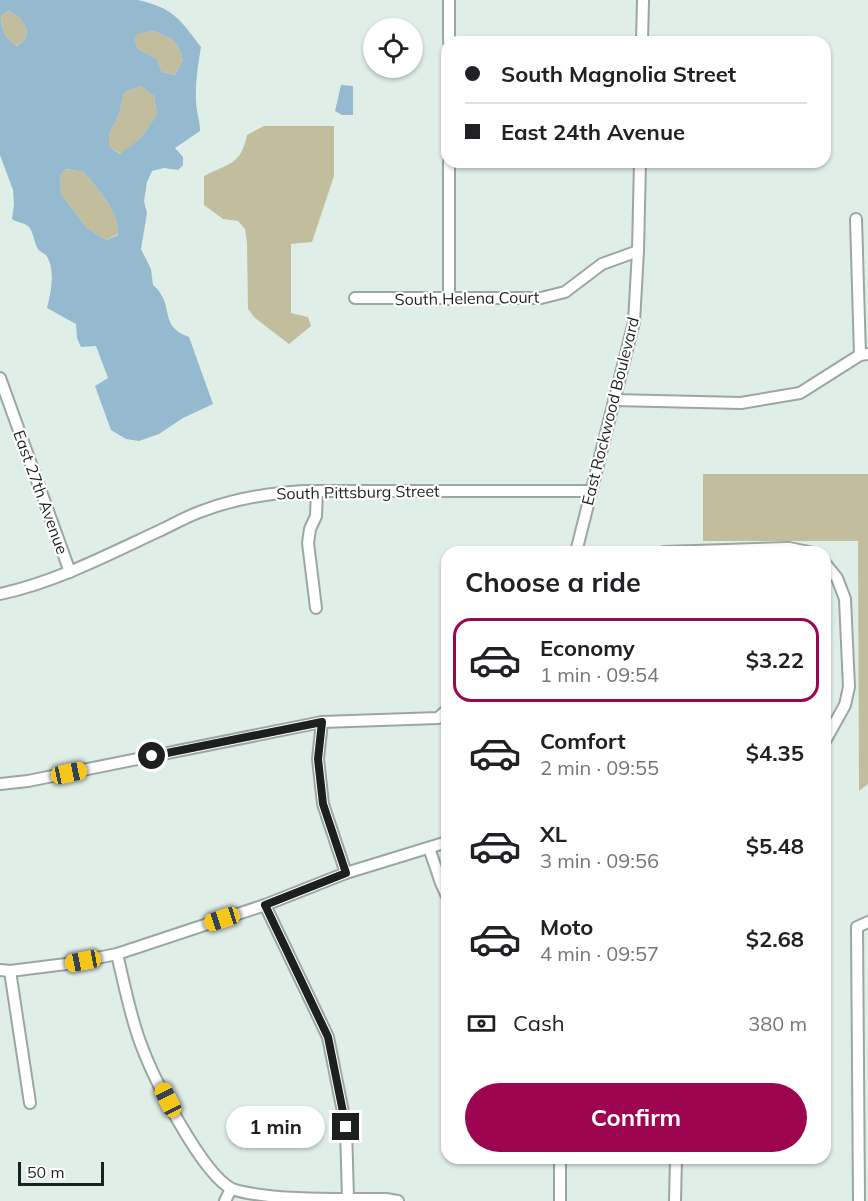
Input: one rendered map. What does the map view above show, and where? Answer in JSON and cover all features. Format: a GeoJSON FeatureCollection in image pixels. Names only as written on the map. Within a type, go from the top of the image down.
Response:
{"type":"FeatureCollection","features":[{"type":"Feature","properties":{"kind":"street"},"geometry":{"type":"LineString","coordinates":[[449,0],[449,36]]}},
{"type":"Feature","properties":{"kind":"street"},"geometry":{"type":"LineString","coordinates":[[642,36],[643,0]]}},
{"type":"Feature","properties":{"kind":"street"},"geometry":{"type":"LineString","coordinates":[[449,168],[449,299]]}},
{"type":"Feature","properties":{"kind":"street","name":"East Rockwood Boulevard"},"geometry":{"type":"LineString","coordinates":[[577,546],[633,322],[638,251],[640,168]]}},
{"type":"Feature","properties":{"kind":"street"},"geometry":{"type":"LineString","coordinates":[[614,400],[741,403],[800,393],[864,354],[856,219]]}},
{"type":"Feature","properties":{"kind":"street","name":"South Helena Court"},"geometry":{"type":"LineString","coordinates":[[355,298],[542,298],[565,292],[602,264],[638,251]]}},
{"type":"Feature","properties":{"kind":"street","name":"East 27th Avenue"},"geometry":{"type":"LineString","coordinates":[[0,378],[70,572]]}},
{"type":"Feature","properties":{"kind":"street"},"geometry":{"type":"LineString","coordinates":[[316,608],[308,543],[310,529],[316,516],[317,491]]}},
{"type":"Feature","properties":{"kind":"street","name":"South Pittsburg Street"},"geometry":{"type":"LineString","coordinates":[[0,594],[70,572],[204,510],[243,498],[317,491],[591,491]]}},
{"type":"Feature","properties":{"kind":"street"},"geometry":{"type":"LineString","coordinates":[[831,570],[837,578],[845,599],[849,687],[845,705],[831,730]]}},
{"type":"Feature","properties":{"kind":"street"},"geometry":{"type":"LineString","coordinates":[[0,784],[28,781],[322,722],[438,718],[441,715]]}},
{"type":"Feature","properties":{"kind":"street"},"geometry":{"type":"LineString","coordinates":[[322,722],[318,759],[323,804],[346,873]]}},
{"type":"Feature","properties":{"kind":"street"},"geometry":{"type":"LineString","coordinates":[[30,1104],[5,970],[66,964],[117,954],[265,905],[346,873],[441,844]]}},
{"type":"Feature","properties":{"kind":"street"},"geometry":{"type":"LineString","coordinates":[[429,848],[441,883]]}},
{"type":"Feature","properties":{"kind":"street"},"geometry":{"type":"LineString","coordinates":[[265,905],[328,1037],[346,1127],[348,1199]]}},
{"type":"Feature","properties":{"kind":"street"},"geometry":{"type":"LineString","coordinates":[[859,1201],[857,927],[868,922]]}},
{"type":"Feature","properties":{"kind":"street"},"geometry":{"type":"LineString","coordinates":[[117,954],[141,1047],[186,1136],[208,1166],[231,1189],[279,1200],[386,1199],[398,1201]]}},
{"type":"Feature","properties":{"kind":"street"},"geometry":{"type":"LineString","coordinates":[[560,1164],[560,1201]]}},
{"type":"Feature","properties":{"kind":"street"},"geometry":{"type":"LineString","coordinates":[[675,1201],[676,1164]]}},
{"type":"Feature","properties":{"kind":"street"},"geometry":{"type":"LineString","coordinates":[[225,1201],[231,1189]]}},
{"type":"Feature","properties":{"kind":"shaded area"},"geometry":{"type":"Polygon","coordinates":[[[9,11],[20,18],[27,30],[25,40],[15,46],[6,36],[2,24],[1,15],[9,11]]]}},
{"type":"Feature","properties":{"kind":"shaded area"},"geometry":{"type":"Polygon","coordinates":[[[152,31],[173,40],[179,48],[183,60],[175,75],[162,72],[157,59],[138,49],[135,40],[137,33],[152,31]]]}},
{"type":"Feature","properties":{"kind":"shaded area"},"geometry":{"type":"Polygon","coordinates":[[[141,86],[154,96],[157,114],[142,137],[121,154],[109,146],[109,134],[119,115],[124,93],[141,86]]]}},
{"type":"Feature","properties":{"kind":"shaded area"},"geometry":{"type":"Polygon","coordinates":[[[264,126],[334,126],[334,176],[312,242],[291,244],[291,313],[308,317],[311,326],[289,344],[255,318],[248,309],[245,229],[238,221],[223,219],[204,205],[204,176],[233,162],[241,152],[247,135],[264,126]]]}},
{"type":"Feature","properties":{"kind":"shaded area"},"geometry":{"type":"Polygon","coordinates":[[[66,169],[84,172],[101,193],[116,217],[118,234],[107,240],[88,229],[61,194],[60,176],[66,169]]]}},
{"type":"Feature","properties":{"kind":"shaded area"},"geometry":{"type":"Polygon","coordinates":[[[703,474],[868,474],[868,784],[859,791],[858,541],[703,541],[703,474]]]}},
{"type":"Feature","properties":{"kind":"water"},"geometry":{"type":"Polygon","coordinates":[[[0,0],[138,0],[168,11],[187,29],[201,47],[196,94],[200,131],[175,148],[183,157],[183,165],[178,170],[164,168],[152,171],[147,182],[144,201],[147,213],[141,249],[151,269],[153,285],[164,300],[173,327],[189,337],[213,404],[183,418],[159,434],[139,441],[126,439],[111,430],[95,386],[108,378],[96,346],[81,347],[77,338],[76,324],[47,308],[52,281],[51,267],[46,255],[38,249],[29,227],[12,219],[13,190],[0,155],[0,0]],[[9,11],[1,15],[3,29],[9,40],[16,46],[25,40],[27,30],[20,18],[9,11]],[[152,31],[137,34],[135,40],[138,49],[157,59],[162,72],[175,75],[183,60],[173,40],[152,31]],[[141,86],[124,93],[119,115],[109,134],[109,146],[120,154],[142,137],[157,114],[154,96],[141,86]],[[66,169],[60,176],[61,194],[88,229],[107,240],[118,235],[118,226],[112,209],[84,172],[66,169]]]}},
{"type":"Feature","properties":{"kind":"water"},"geometry":{"type":"Polygon","coordinates":[[[341,85],[353,86],[353,115],[342,115],[335,111],[341,85]]]}},
{"type":"Feature","properties":{"kind":"route"},"geometry":{"type":"LineString","coordinates":[[152,756],[322,722],[318,759],[323,804],[346,873],[265,905],[328,1037],[346,1127]]}}]}
